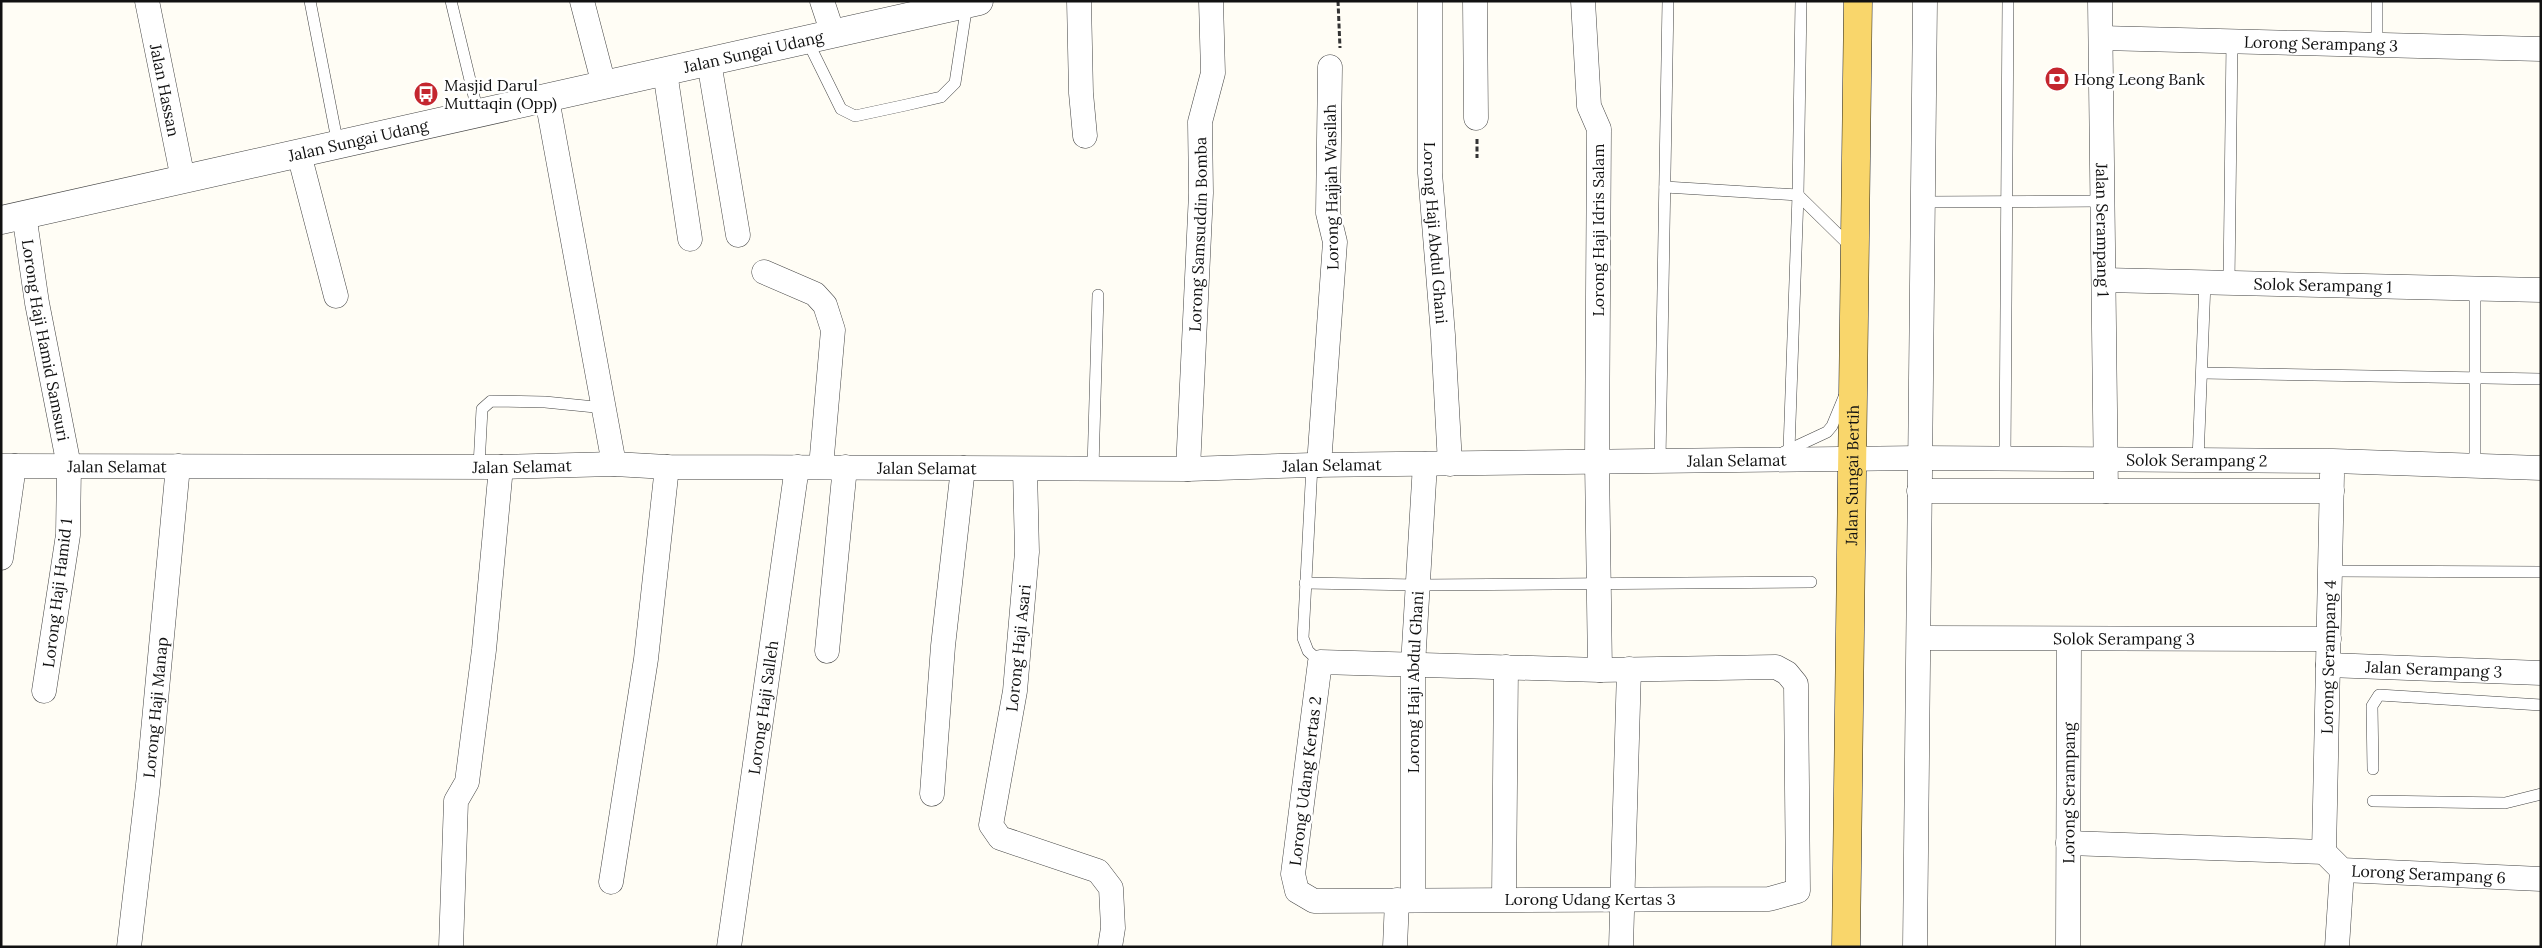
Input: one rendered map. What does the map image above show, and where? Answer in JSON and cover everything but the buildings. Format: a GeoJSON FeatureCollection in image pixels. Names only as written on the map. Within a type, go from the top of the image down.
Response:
{"type":"FeatureCollection","features":[{"type":"Feature","properties":{"kind":"main road","name":"Jalan Sungai Bertih"},"geometry":{"type":"LineString","coordinates":[[1846,947],[1858,1]]}},
{"type":"Feature","properties":{"kind":"street","name":"Jalan Hassan"},"geometry":{"type":"LineString","coordinates":[[147,1],[183,179]]}},
{"type":"Feature","properties":{"kind":"street"},"geometry":{"type":"LineString","coordinates":[[582,1],[604,85]]}},
{"type":"Feature","properties":{"kind":"street"},"geometry":{"type":"LineString","coordinates":[[820,37],[822,1]]}},
{"type":"Feature","properties":{"kind":"street"},"geometry":{"type":"LineString","coordinates":[[1079,1],[1081,93],[1085,136]]}},
{"type":"Feature","properties":{"kind":"street","name":"Lorong Samsuddin Bomba"},"geometry":{"type":"LineString","coordinates":[[1188,469],[1201,193],[1200,122],[1213,73],[1211,1]]}},
{"type":"Feature","properties":{"kind":"street","name":"Lorong Haji Abdul Ghani"},"geometry":{"type":"LineString","coordinates":[[1430,1],[1430,173],[1443,335],[1450,464]]}},
{"type":"Feature","properties":{"kind":"street"},"geometry":{"type":"LineString","coordinates":[[1475,1],[1476,118]]}},
{"type":"Feature","properties":{"kind":"street","name":"Lorong Haji Idris Salam"},"geometry":{"type":"LineString","coordinates":[[1583,1],[1589,106],[1599,129],[1597,462],[1600,670]]}},
{"type":"Feature","properties":{"kind":"street"},"geometry":{"type":"LineString","coordinates":[[1915,947],[1925,1]]}},
{"type":"Feature","properties":{"kind":"street","name":"Jalan Serampang 1"},"geometry":{"type":"LineString","coordinates":[[2100,1],[2106,491]]}},
{"type":"Feature","properties":{"kind":"street","name":"Jalan Sungai Udang"},"geometry":{"type":"LineString","coordinates":[[13,217],[820,37],[935,6],[973,3]]}},
{"type":"Feature","properties":{"kind":"street","name":"Lorong Serampang 3"},"geometry":{"type":"LineString","coordinates":[[2101,38],[2541,49]]}},
{"type":"Feature","properties":{"kind":"street"},"geometry":{"type":"LineString","coordinates":[[709,62],[738,235]]}},
{"type":"Feature","properties":{"kind":"street","name":"Lorong Hajjah Wasilah"},"geometry":{"type":"LineString","coordinates":[[1316,465],[1335,242],[1328,213],[1330,67]]}},
{"type":"Feature","properties":{"kind":"street"},"geometry":{"type":"LineString","coordinates":[[665,72],[690,239]]}},
{"type":"Feature","properties":{"kind":"street"},"geometry":{"type":"LineString","coordinates":[[547,99],[604,401],[614,464]]}},
{"type":"Feature","properties":{"kind":"street"},"geometry":{"type":"LineString","coordinates":[[299,154],[336,296]]}},
{"type":"Feature","properties":{"kind":"street","name":"Lorong Haji Hamid Samsuri"},"geometry":{"type":"LineString","coordinates":[[13,217],[36,303],[69,466]]}},
{"type":"Feature","properties":{"kind":"street"},"geometry":{"type":"LineString","coordinates":[[764,272],[815,294],[825,305],[834,330],[821,467]]}},
{"type":"Feature","properties":{"kind":"street","name":"Solok Serampang 1"},"geometry":{"type":"LineString","coordinates":[[2104,280],[2541,290]]}},
{"type":"Feature","properties":{"kind":"street","name":"Jalan Selamat"},"geometry":{"type":"LineString","coordinates":[[8,466],[490,467],[614,464],[667,467],[1188,469],[1316,465],[1852,458]]}},
{"type":"Feature","properties":{"kind":"street","name":"Solok Serampang 2"},"geometry":{"type":"LineString","coordinates":[[1852,458],[2333,461],[2541,468]]}},
{"type":"Feature","properties":{"kind":"street","name":"Lorong Serampang 4"},"geometry":{"type":"LineString","coordinates":[[2324,852],[2333,461]]}},
{"type":"Feature","properties":{"kind":"street","name":"Lorong Haji Abdul Ghani"},"geometry":{"type":"LineString","coordinates":[[1395,947],[1405,900],[1413,665],[1425,464]]}},
{"type":"Feature","properties":{"kind":"street"},"geometry":{"type":"LineString","coordinates":[[1,558],[8,466]]}},
{"type":"Feature","properties":{"kind":"street","name":"Lorong Haji Hamid 1"},"geometry":{"type":"LineString","coordinates":[[44,691],[68,535],[69,466]]}},
{"type":"Feature","properties":{"kind":"street","name":"Lorong Haji Manap"},"geometry":{"type":"LineString","coordinates":[[129,947],[148,785],[178,466]]}},
{"type":"Feature","properties":{"kind":"street"},"geometry":{"type":"LineString","coordinates":[[451,947],[456,801],[467,782],[484,650],[490,467]]}},
{"type":"Feature","properties":{"kind":"street"},"geometry":{"type":"LineString","coordinates":[[611,882],[646,659],[667,467]]}},
{"type":"Feature","properties":{"kind":"street","name":"Lorong Haji Salleh"},"geometry":{"type":"LineString","coordinates":[[729,947],[797,467]]}},
{"type":"Feature","properties":{"kind":"street"},"geometry":{"type":"LineString","coordinates":[[827,651],[845,467]]}},
{"type":"Feature","properties":{"kind":"street"},"geometry":{"type":"LineString","coordinates":[[932,794],[943,646],[963,468]]}},
{"type":"Feature","properties":{"kind":"street","name":"Lorong Haji Asari"},"geometry":{"type":"LineString","coordinates":[[1024,469],[1027,552],[1016,682],[991,825],[1000,838],[1098,871],[1111,888],[1113,928],[1110,947]]}},
{"type":"Feature","properties":{"kind":"street"},"geometry":{"type":"LineString","coordinates":[[1919,491],[2332,491]]}},
{"type":"Feature","properties":{"kind":"street","name":"Solok Serampang 3"},"geometry":{"type":"LineString","coordinates":[[1919,638],[2329,639]]}},
{"type":"Feature","properties":{"kind":"street","name":"Lorong Serampang"},"geometry":{"type":"LineString","coordinates":[[2068,947],[2069,639]]}},
{"type":"Feature","properties":{"kind":"street"},"geometry":{"type":"LineString","coordinates":[[1320,662],[1506,668],[1629,669],[1621,947]]}},
{"type":"Feature","properties":{"kind":"street","name":"Lorong Udang Kertas 2"},"geometry":{"type":"LineString","coordinates":[[1320,662],[1293,874],[1297,891],[1314,900],[1405,900]]}},
{"type":"Feature","properties":{"kind":"street","name":"Jalan Serampang 3"},"geometry":{"type":"LineString","coordinates":[[2328,665],[2541,673]]}},
{"type":"Feature","properties":{"kind":"street","name":"Lorong Udang Kertas 3"},"geometry":{"type":"LineString","coordinates":[[1405,900],[1769,899],[1783,897],[1798,891],[1796,684],[1787,673],[1776,667],[1629,669]]}},
{"type":"Feature","properties":{"kind":"street"},"geometry":{"type":"LineString","coordinates":[[1504,899],[1506,668]]}},
{"type":"Feature","properties":{"kind":"street"},"geometry":{"type":"LineString","coordinates":[[2068,843],[2324,852]]}},
{"type":"Feature","properties":{"kind":"street","name":"Lorong Serampang 6"},"geometry":{"type":"LineString","coordinates":[[2324,852],[2342,870],[2541,879]]}},
{"type":"Feature","properties":{"kind":"street"},"geometry":{"type":"LineString","coordinates":[[2338,947],[2342,870]]}},
{"type":"Feature","properties":{"kind":"lane"},"geometry":{"type":"LineString","coordinates":[[310,1],[338,145]]}},
{"type":"Feature","properties":{"kind":"lane"},"geometry":{"type":"LineString","coordinates":[[451,1],[478,114]]}},
{"type":"Feature","properties":{"kind":"lane"},"geometry":{"type":"LineString","coordinates":[[1660,461],[1668,1]]}},
{"type":"Feature","properties":{"kind":"lane"},"geometry":{"type":"LineString","coordinates":[[1789,450],[1798,196],[1802,1]]}},
{"type":"Feature","properties":{"kind":"lane"},"geometry":{"type":"LineString","coordinates":[[2005,459],[2008,1]]}},
{"type":"Feature","properties":{"kind":"lane"},"geometry":{"type":"LineString","coordinates":[[2377,1],[2377,44]]}},
{"type":"Feature","properties":{"kind":"lane"},"geometry":{"type":"LineString","coordinates":[[820,37],[841,109],[855,116],[906,105],[941,97],[955,83],[973,3]]}},
{"type":"Feature","properties":{"kind":"lane"},"geometry":{"type":"LineString","coordinates":[[2229,283],[2232,40]]}},
{"type":"Feature","properties":{"kind":"lane"},"geometry":{"type":"LineString","coordinates":[[1665,187],[1798,196],[1855,251]]}},
{"type":"Feature","properties":{"kind":"lane"},"geometry":{"type":"LineString","coordinates":[[1923,202],[2103,202]]}},
{"type":"Feature","properties":{"kind":"lane"},"geometry":{"type":"LineString","coordinates":[[2198,460],[2205,282]]}},
{"type":"Feature","properties":{"kind":"lane"},"geometry":{"type":"LineString","coordinates":[[2475,289],[2475,466]]}},
{"type":"Feature","properties":{"kind":"lane"},"geometry":{"type":"LineString","coordinates":[[1093,468],[1098,295]]}},
{"type":"Feature","properties":{"kind":"lane"},"geometry":{"type":"LineString","coordinates":[[2202,373],[2541,379]]}},
{"type":"Feature","properties":{"kind":"lane"},"geometry":{"type":"LineString","coordinates":[[1767,460],[1821,435],[1832,426],[1853,376]]}},
{"type":"Feature","properties":{"kind":"lane"},"geometry":{"type":"LineString","coordinates":[[490,467],[482,409],[491,402],[604,401]]}},
{"type":"Feature","properties":{"kind":"lane"},"geometry":{"type":"LineString","coordinates":[[1316,465],[1305,583],[1304,638],[1308,651],[1320,662]]}},
{"type":"Feature","properties":{"kind":"lane"},"geometry":{"type":"LineString","coordinates":[[2330,571],[2541,572]]}},
{"type":"Feature","properties":{"kind":"lane"},"geometry":{"type":"LineString","coordinates":[[1305,583],[1418,585],[1599,582],[1811,582]]}},
{"type":"Feature","properties":{"kind":"lane"},"geometry":{"type":"LineString","coordinates":[[2373,769],[2372,706],[2379,695],[2541,706]]}},
{"type":"Feature","properties":{"kind":"lane"},"geometry":{"type":"LineString","coordinates":[[2373,801],[2506,803],[2541,794]]}},
{"type":"Feature","properties":{"kind":"path"},"geometry":{"type":"LineString","coordinates":[[1330,67],[1340,54],[1338,1]]}},
{"type":"Feature","properties":{"kind":"place","name":"Hong Leong Bank"},"geometry":{"type":"Point","coordinates":[2057,79]}},
{"type":"Feature","properties":{"kind":"place","name":"Masjid Darul Muttaqin (Opp)"},"geometry":{"type":"Point","coordinates":[426,94]}}]}
